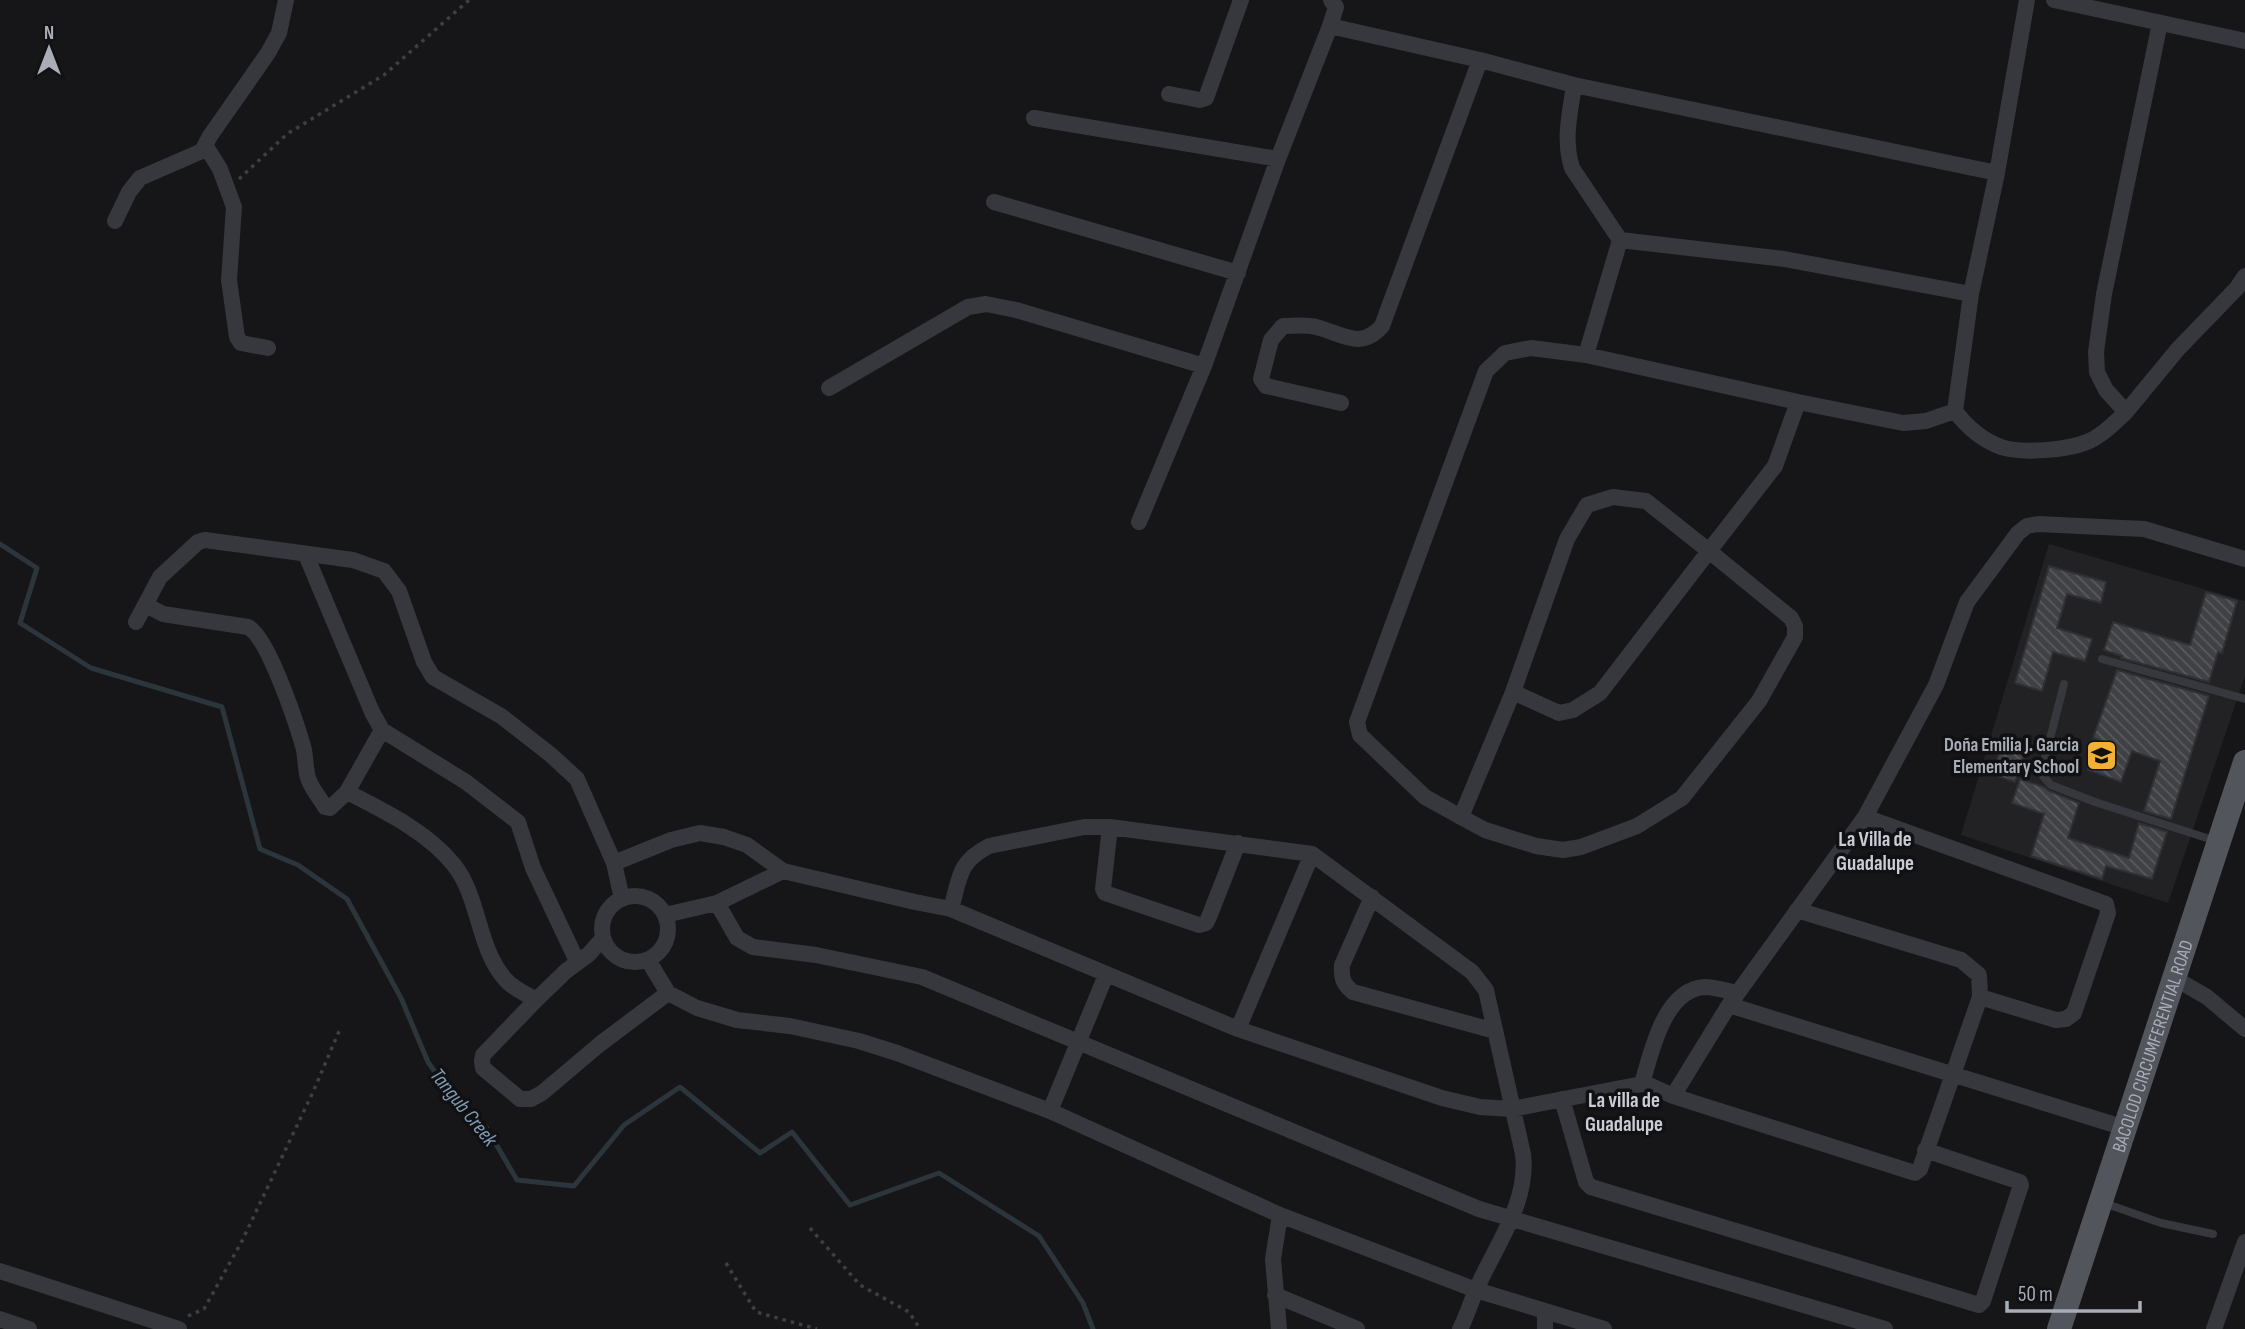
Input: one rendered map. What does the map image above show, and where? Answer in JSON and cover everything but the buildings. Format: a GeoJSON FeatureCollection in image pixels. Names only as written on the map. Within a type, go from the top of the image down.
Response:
{"type":"FeatureCollection","features":[{"type":"Feature","properties":{"kind":"main road","name":"BACOLOD CIRCUMFERENTIAL ROAD"},"geometry":{"type":"LineString","coordinates":[[2059,1329],[2245,762]]}},
{"type":"Feature","properties":{"kind":"street"},"geometry":{"type":"LineString","coordinates":[[115,222],[129,192],[140,178],[202,151],[268,53],[279,33],[286,0]]}},
{"type":"Feature","properties":{"kind":"street"},"geometry":{"type":"LineString","coordinates":[[1169,94],[1200,100],[1206,98],[1241,0]]}},
{"type":"Feature","properties":{"kind":"street"},"geometry":{"type":"LineString","coordinates":[[1139,522],[1204,366],[1278,159],[1330,26],[1336,7],[1331,0]]}},
{"type":"Feature","properties":{"kind":"street"},"geometry":{"type":"LineString","coordinates":[[2027,0],[1997,173],[1971,294],[1955,411],[1966,426],[2003,447],[2050,450],[2089,441],[2126,412],[2178,349],[2237,288],[2245,276]]}},
{"type":"Feature","properties":{"kind":"street"},"geometry":{"type":"LineString","coordinates":[[2054,0],[2245,41]]}},
{"type":"Feature","properties":{"kind":"street"},"geometry":{"type":"LineString","coordinates":[[2126,412],[2106,390],[2097,372],[2096,352],[2104,294],[2160,23]]}},
{"type":"Feature","properties":{"kind":"street"},"geometry":{"type":"LineString","coordinates":[[1330,26],[1480,60],[1574,85],[1997,173]]}},
{"type":"Feature","properties":{"kind":"street"},"geometry":{"type":"LineString","coordinates":[[1341,403],[1266,386],[1261,379],[1271,340],[1283,327],[1313,326],[1364,340],[1375,335],[1382,327],[1480,60]]}},
{"type":"Feature","properties":{"kind":"street"},"geometry":{"type":"LineString","coordinates":[[1574,85],[1566,142],[1568,156],[1572,168],[1620,240],[1784,259],[1971,294]]}},
{"type":"Feature","properties":{"kind":"street"},"geometry":{"type":"LineString","coordinates":[[1034,118],[1278,159]]}},
{"type":"Feature","properties":{"kind":"street"},"geometry":{"type":"LineString","coordinates":[[205,145],[220,169],[234,207],[229,280],[237,337],[241,343],[268,348]]}},
{"type":"Feature","properties":{"kind":"street"},"geometry":{"type":"LineString","coordinates":[[994,202],[1238,273]]}},
{"type":"Feature","properties":{"kind":"street"},"geometry":{"type":"LineString","coordinates":[[1586,355],[1620,240]]}},
{"type":"Feature","properties":{"kind":"street"},"geometry":{"type":"LineString","coordinates":[[829,388],[968,307],[986,304],[1016,310],[1204,366]]}},
{"type":"Feature","properties":{"kind":"street"},"geometry":{"type":"LineString","coordinates":[[1461,817],[1513,692],[1567,539],[1587,505],[1613,497],[1646,501],[1791,618],[1795,626],[1795,636],[1759,701],[1682,798],[1637,825],[1581,847],[1563,850],[1536,846],[1485,830],[1461,817],[1425,797],[1369,744],[1360,735],[1357,722],[1486,371],[1505,353],[1531,348],[1586,355],[1903,423],[1926,421],[1955,411]]}},
{"type":"Feature","properties":{"kind":"street"},"geometry":{"type":"LineString","coordinates":[[1513,692],[1559,713],[1573,710],[1600,693],[1775,466],[1798,402]]}},
{"type":"Feature","properties":{"kind":"street"},"geometry":{"type":"LineString","coordinates":[[1673,1096],[1733,999],[1865,817],[1936,685],[1967,602],[2018,533],[2026,526],[2038,524],[2144,528],[2245,559]]}},
{"type":"Feature","properties":{"kind":"street"},"geometry":{"type":"LineString","coordinates":[[136,622],[160,577],[198,542],[205,540],[353,560],[380,569],[399,591],[433,677],[501,716],[577,779],[614,863],[622,899]]}},
{"type":"Feature","properties":{"kind":"street"},"geometry":{"type":"LineString","coordinates":[[306,555],[382,730],[467,782],[518,822],[533,868],[577,961]]}},
{"type":"Feature","properties":{"kind":"street"},"geometry":{"type":"LineString","coordinates":[[146,605],[163,614],[251,628],[267,653],[283,690],[302,743],[311,784],[325,807],[330,808],[347,792],[382,730]]}},
{"type":"Feature","properties":{"kind":"street"},"geometry":{"type":"LineString","coordinates":[[347,792],[388,813],[443,853],[467,886],[489,951],[503,977],[536,1000]]}},
{"type":"Feature","properties":{"kind":"street"},"geometry":{"type":"LineString","coordinates":[[1865,817],[2106,904],[2109,913],[2074,1013],[2066,1019],[2056,1020],[1980,997]]}},
{"type":"Feature","properties":{"kind":"street"},"geometry":{"type":"LineString","coordinates":[[951,909],[964,864],[975,853],[989,846],[1084,827],[1110,827],[1312,854],[1472,972],[1486,990],[1523,1154],[1524,1177],[1511,1219],[1475,1290],[1460,1329]]}},
{"type":"Feature","properties":{"kind":"street"},"geometry":{"type":"LineString","coordinates":[[1110,827],[1103,889],[1105,893],[1199,925],[1206,923],[1209,917],[1238,843]]}},
{"type":"Feature","properties":{"kind":"street"},"geometry":{"type":"LineString","coordinates":[[614,863],[671,840],[700,833],[724,837],[747,845],[783,870],[951,909],[1238,1029],[1442,1098],[1480,1107],[1512,1109],[1642,1084],[1649,1085],[1673,1096],[1915,1172],[1920,1169],[1980,997],[1979,975],[1961,960],[1797,911]]}},
{"type":"Feature","properties":{"kind":"street"},"geometry":{"type":"LineString","coordinates":[[1238,1029],[1312,854]]}},
{"type":"Feature","properties":{"kind":"street"},"geometry":{"type":"LineString","coordinates":[[665,915],[717,903],[783,870]]}},
{"type":"Feature","properties":{"kind":"street"},"geometry":{"type":"LineString","coordinates":[[632,897],[651,901],[665,915],[668,928],[666,941],[659,952],[648,960],[626,961],[608,949],[603,938],[605,915],[612,905],[622,899],[632,897]]}},
{"type":"Feature","properties":{"kind":"street"},"geometry":{"type":"LineString","coordinates":[[1373,897],[1342,965],[1341,976],[1346,986],[1353,992],[1495,1031]]}},
{"type":"Feature","properties":{"kind":"street"},"geometry":{"type":"LineString","coordinates":[[717,903],[737,938],[753,947],[817,955],[922,977],[1479,1209],[1885,1329]]}},
{"type":"Feature","properties":{"kind":"street"},"geometry":{"type":"LineString","coordinates":[[603,938],[589,954],[577,961],[536,1000],[483,1055],[484,1068],[520,1099],[531,1099],[542,1093],[600,1044],[668,993]]}},
{"type":"Feature","properties":{"kind":"street"},"geometry":{"type":"LineString","coordinates":[[648,960],[668,993],[697,1008],[737,1020],[790,1026],[859,1041],[1050,1111],[1280,1214],[1475,1290],[1604,1329]]}},
{"type":"Feature","properties":{"kind":"street"},"geometry":{"type":"LineString","coordinates":[[1050,1111],[1107,975]]}},
{"type":"Feature","properties":{"kind":"street"},"geometry":{"type":"LineString","coordinates":[[2174,978],[2207,998],[2245,1029]]}},
{"type":"Feature","properties":{"kind":"street"},"geometry":{"type":"LineString","coordinates":[[1642,1084],[1656,1036],[1672,1007],[1691,991],[1705,987],[1952,1074],[2125,1128]]}},
{"type":"Feature","properties":{"kind":"street"},"geometry":{"type":"LineString","coordinates":[[1562,1099],[1586,1182],[1591,1187],[1979,1304],[1983,1301],[2020,1182],[1925,1150]]}},
{"type":"Feature","properties":{"kind":"street"},"geometry":{"type":"LineString","coordinates":[[1279,1329],[1273,1259],[1280,1214]]}},
{"type":"Feature","properties":{"kind":"street"},"geometry":{"type":"LineString","coordinates":[[2214,1329],[2245,1242]]}},
{"type":"Feature","properties":{"kind":"street"},"geometry":{"type":"LineString","coordinates":[[0,1271],[173,1327]]}},
{"type":"Feature","properties":{"kind":"street"},"geometry":{"type":"LineString","coordinates":[[1275,1295],[1357,1329]]}},
{"type":"Feature","properties":{"kind":"street"},"geometry":{"type":"LineString","coordinates":[[1545,1311],[1545,1329]]}},
{"type":"Feature","properties":{"kind":"street"},"geometry":{"type":"LineString","coordinates":[[0,1319],[29,1329]]}},
{"type":"Feature","properties":{"kind":"lane"},"geometry":{"type":"LineString","coordinates":[[2102,659],[2245,699]]}},
{"type":"Feature","properties":{"kind":"lane"},"geometry":{"type":"LineString","coordinates":[[2064,684],[2043,765],[2043,776],[2050,785],[2219,842]]}},
{"type":"Feature","properties":{"kind":"lane"},"geometry":{"type":"LineString","coordinates":[[2101,1202],[2161,1223],[2213,1234]]}},
{"type":"Feature","properties":{"kind":"path"},"geometry":{"type":"LineString","coordinates":[[228,190],[287,134],[384,75],[469,0]]}},
{"type":"Feature","properties":{"kind":"path"},"geometry":{"type":"LineString","coordinates":[[173,1327],[204,1309],[242,1241],[340,1029]]}},
{"type":"Feature","properties":{"kind":"path"},"geometry":{"type":"LineString","coordinates":[[810,1228],[860,1285],[909,1312],[920,1329]]}},
{"type":"Feature","properties":{"kind":"path"},"geometry":{"type":"LineString","coordinates":[[726,1263],[756,1312],[817,1329]]}},
{"type":"Feature","properties":{"kind":"shaded area","name":"Doña Emilia J. Garcia Elementary School"},"geometry":{"type":"Polygon","coordinates":[[[2049,544],[2245,601],[2245,676],[2168,903],[1961,835],[2049,544]]]}},
{"type":"Feature","properties":{"kind":"waterway","name":"Tangub Creek"},"geometry":{"type":"LineString","coordinates":[[0,544],[37,568],[20,623],[91,668],[222,707],[260,849],[298,865],[347,899],[401,998],[428,1062],[459,1107],[486,1127],[517,1180],[574,1186],[624,1125],[680,1087],[760,1153],[792,1132],[850,1205],[939,1173],[1039,1236],[1083,1303],[1093,1329]]}},
{"type":"Feature","properties":{"kind":"place","name":"Doña Emilia J. Garcia Elementary School"},"geometry":{"type":"Point","coordinates":[2102,755]}},
{"type":"Feature","properties":{"kind":"district","name":"La Villa de Guadalupe"},"geometry":{"type":"Point","coordinates":[1875,851]}},
{"type":"Feature","properties":{"kind":"district","name":"La villa de Guadalupe"},"geometry":{"type":"Point","coordinates":[1624,1112]}}]}
